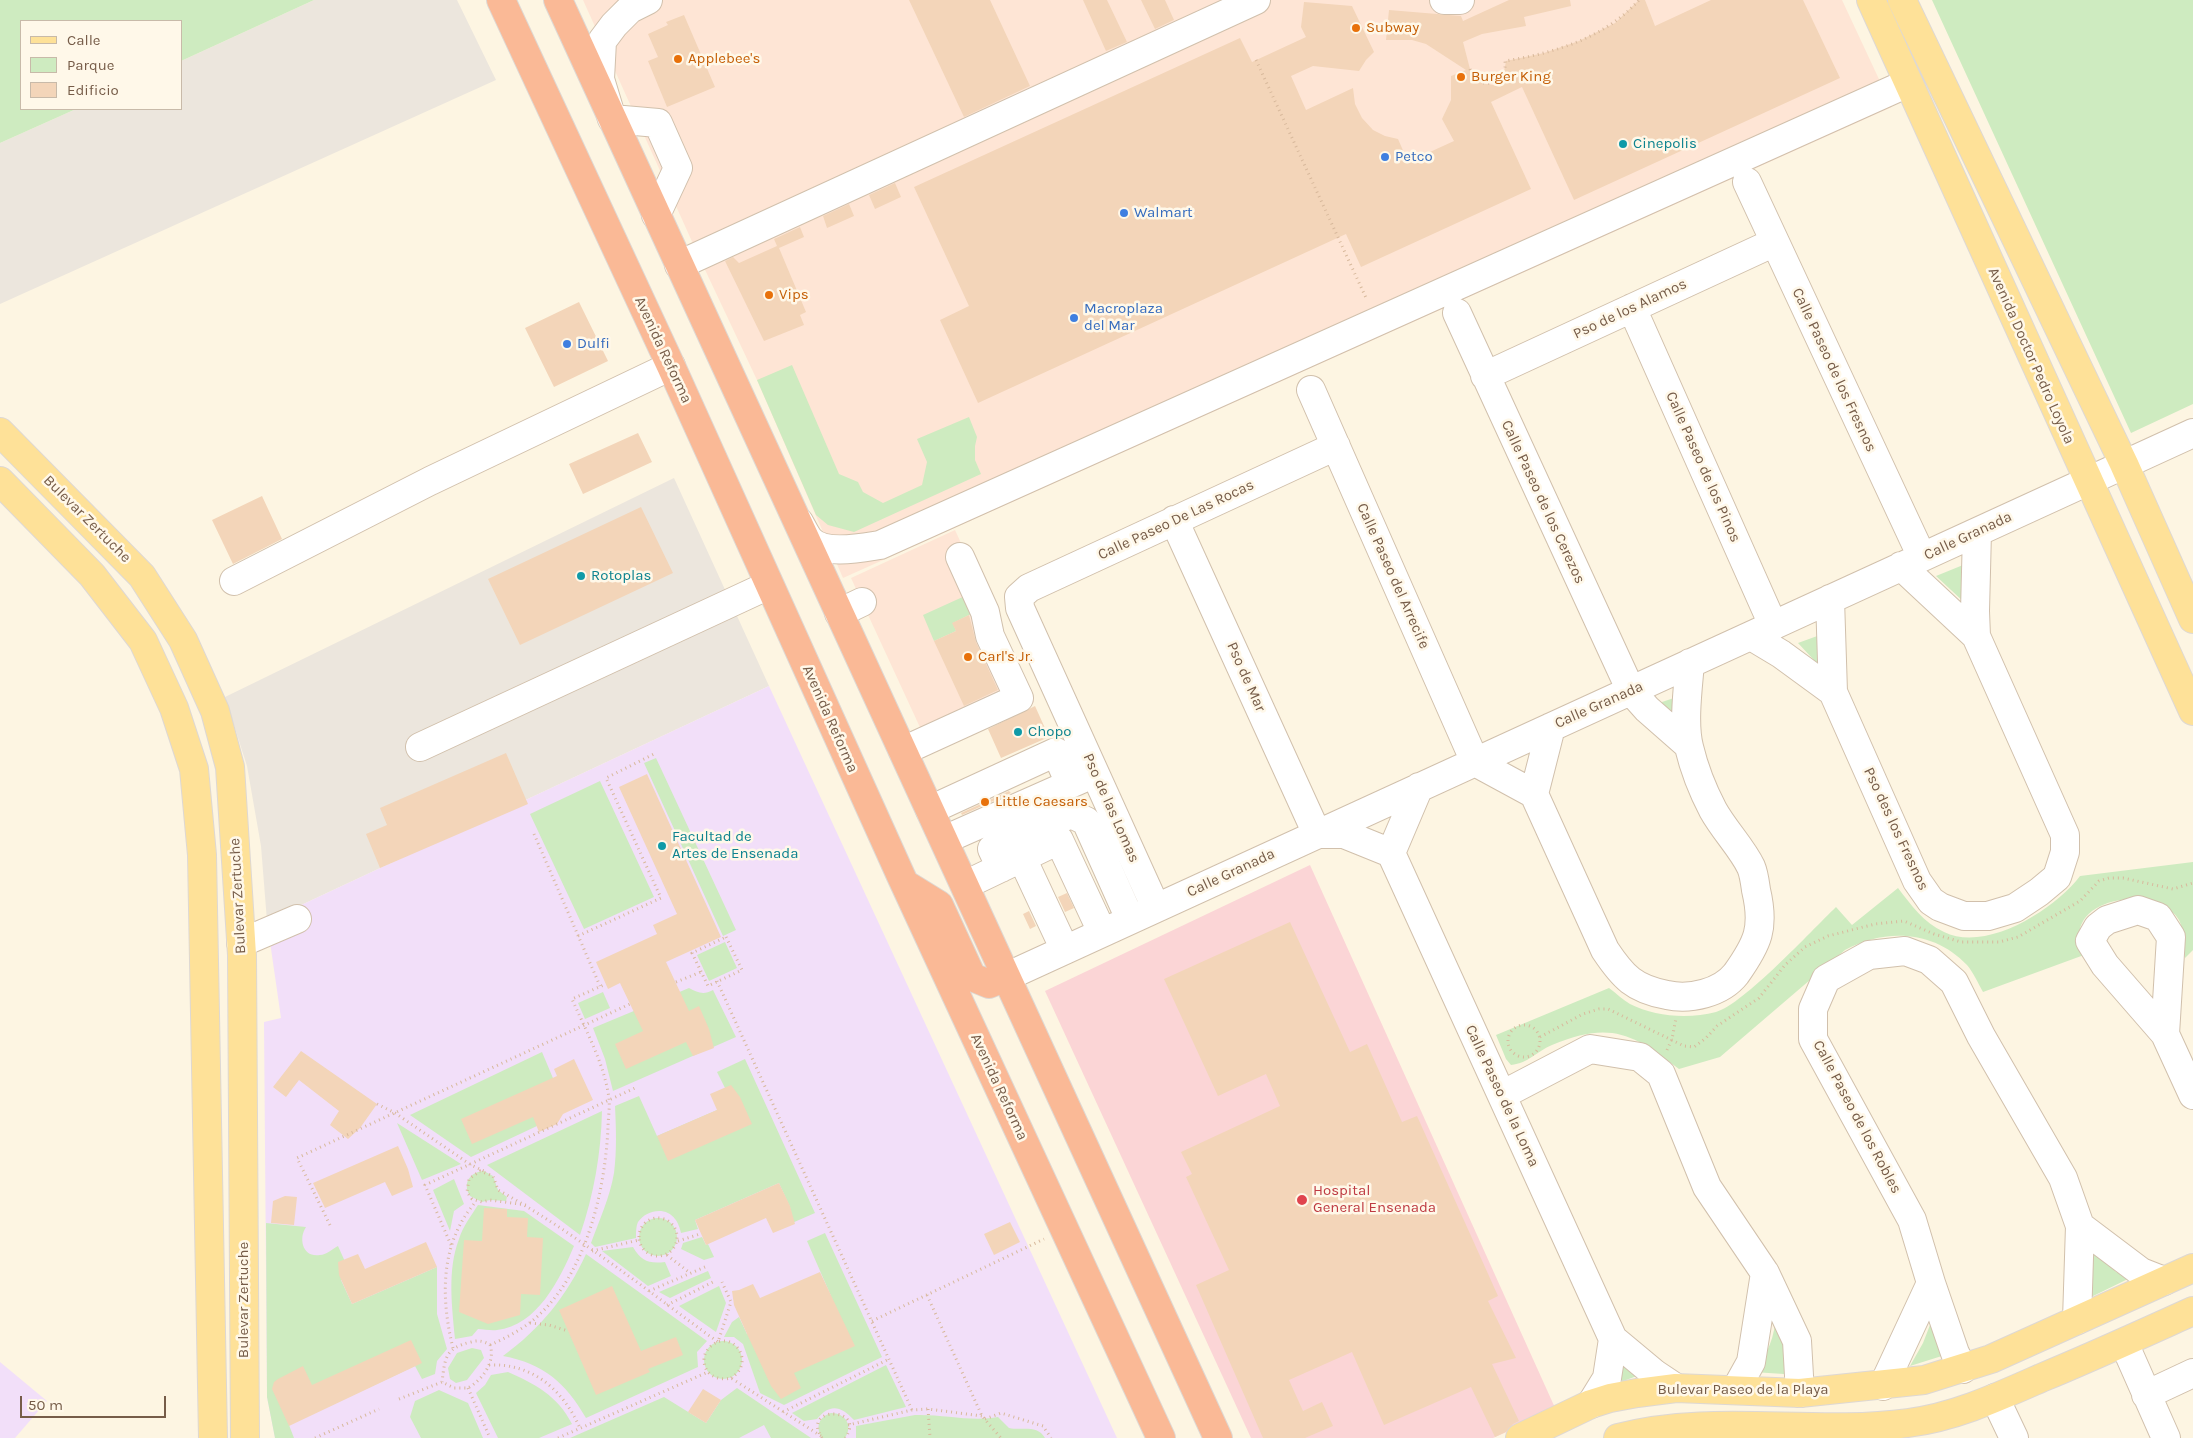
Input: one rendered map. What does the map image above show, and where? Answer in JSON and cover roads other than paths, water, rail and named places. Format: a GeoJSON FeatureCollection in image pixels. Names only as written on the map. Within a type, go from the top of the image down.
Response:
{"type":"FeatureCollection","features":[{"type":"Feature","properties":{"kind":"highway","name":"Avenida Reforma"},"geometry":{"type":"LineString","coordinates":[[501,0],[671,366],[905,884],[1161,1438]]}},
{"type":"Feature","properties":{"kind":"highway"},"geometry":{"type":"LineString","coordinates":[[558,0],[792,510],[851,608],[903,751],[1218,1438]]}},
{"type":"Feature","properties":{"kind":"highway"},"geometry":{"type":"LineString","coordinates":[[905,884],[939,905],[972,976],[989,984],[1006,977]]}},
{"type":"Feature","properties":{"kind":"main road","name":"Avenida Doctor Pedro Loyola"},"geometry":{"type":"LineString","coordinates":[[1871,0],[2193,711]]}},
{"type":"Feature","properties":{"kind":"main road"},"geometry":{"type":"LineString","coordinates":[[1902,0],[2124,464],[2193,619]]}},
{"type":"Feature","properties":{"kind":"main road","name":"Bulevar Zertuche"},"geometry":{"type":"LineString","coordinates":[[0,432],[142,576],[183,640],[215,711],[230,767],[241,943],[245,1438]]}},
{"type":"Feature","properties":{"kind":"main road"},"geometry":{"type":"LineString","coordinates":[[0,481],[92,575],[143,641],[174,708],[194,769],[202,855],[213,1438]]}},
{"type":"Feature","properties":{"kind":"main road","name":"Bulevar Paseo de la Playa"},"geometry":{"type":"LineString","coordinates":[[1541,1434],[1591,1404],[1637,1392],[1676,1388],[1800,1393],[1883,1386],[1924,1380],[1963,1369],[2193,1268]]}},
{"type":"Feature","properties":{"kind":"main road"},"geometry":{"type":"LineString","coordinates":[[1618,1438],[1644,1431],[1708,1426],[1794,1428],[1876,1426],[1910,1423],[1956,1413],[2124,1343],[2193,1311]]}},
{"type":"Feature","properties":{"kind":"street"},"geometry":{"type":"LineString","coordinates":[[648,0],[630,9],[614,25],[602,41],[600,79],[612,119],[658,123],[678,168],[656,214]]}},
{"type":"Feature","properties":{"kind":"street"},"geometry":{"type":"LineString","coordinates":[[679,265],[1256,0]]}},
{"type":"Feature","properties":{"kind":"street"},"geometry":{"type":"LineString","coordinates":[[1444,0],[1460,0]]}},
{"type":"Feature","properties":{"kind":"street"},"geometry":{"type":"LineString","coordinates":[[792,510],[810,540],[824,547],[844,550],[880,545],[1908,83]]}},
{"type":"Feature","properties":{"kind":"street","name":"Calle Paseo de los Fresnos"},"geometry":{"type":"LineString","coordinates":[[1747,182],[1775,242],[1911,562]]}},
{"type":"Feature","properties":{"kind":"street","name":"Pso de los Alamos"},"geometry":{"type":"LineString","coordinates":[[1485,376],[1775,242]]}},
{"type":"Feature","properties":{"kind":"street","name":"Calle Paseo de los Pinos"},"geometry":{"type":"LineString","coordinates":[[1632,308],[1762,630]]}},
{"type":"Feature","properties":{"kind":"street","name":"Calle Paseo de los Cerezos"},"geometry":{"type":"LineString","coordinates":[[1457,314],[1631,691]]}},
{"type":"Feature","properties":{"kind":"street"},"geometry":{"type":"LineString","coordinates":[[234,581],[430,481],[671,366]]}},
{"type":"Feature","properties":{"kind":"street","name":"Calle Paseo del Arrecife"},"geometry":{"type":"LineString","coordinates":[[1311,390],[1475,762]]}},
{"type":"Feature","properties":{"kind":"street","name":"Calle Granada"},"geometry":{"type":"LineString","coordinates":[[1006,977],[2193,433]]}},
{"type":"Feature","properties":{"kind":"street","name":"Calle Paseo De Las Rocas"},"geometry":{"type":"LineString","coordinates":[[1019,598],[1029,588],[1336,446]]}},
{"type":"Feature","properties":{"kind":"street","name":"Pso de Mar"},"geometry":{"type":"LineString","coordinates":[[1174,520],[1317,834]]}},
{"type":"Feature","properties":{"kind":"street"},"geometry":{"type":"LineString","coordinates":[[1976,636],[1974,611],[1977,532]]}},
{"type":"Feature","properties":{"kind":"street"},"geometry":{"type":"LineString","coordinates":[[903,751],[1019,698],[990,636],[986,612],[960,557]]}},
{"type":"Feature","properties":{"kind":"street"},"geometry":{"type":"LineString","coordinates":[[1911,562],[1976,636]]}},
{"type":"Feature","properties":{"kind":"street"},"geometry":{"type":"LineString","coordinates":[[420,747],[769,585]]}},
{"type":"Feature","properties":{"kind":"street","name":"Pso de las Lomas"},"geometry":{"type":"LineString","coordinates":[[1019,598],[1020,608],[1156,908]]}},
{"type":"Feature","properties":{"kind":"street"},"geometry":{"type":"LineString","coordinates":[[1830,599],[1833,692]]}},
{"type":"Feature","properties":{"kind":"street"},"geometry":{"type":"LineString","coordinates":[[1762,630],[1781,654],[1833,692]]}},
{"type":"Feature","properties":{"kind":"street","name":"Pso des los Fresnos"},"geometry":{"type":"LineString","coordinates":[[1833,692],[1917,881],[1931,900],[1940,907],[1964,916],[1988,916],[2015,908],[2057,877],[2065,852],[2065,835],[1976,636]]}},
{"type":"Feature","properties":{"kind":"street"},"geometry":{"type":"LineString","coordinates":[[1475,762],[1534,794],[1605,950],[1619,970],[1633,983],[1649,992],[1678,998],[1708,993],[1732,978],[1750,954],[1760,928],[1759,904],[1751,868],[1712,809],[1688,745],[1687,710],[1690,663]]}},
{"type":"Feature","properties":{"kind":"street"},"geometry":{"type":"LineString","coordinates":[[1631,691],[1647,709],[1688,745]]}},
{"type":"Feature","properties":{"kind":"street"},"geometry":{"type":"LineString","coordinates":[[1534,794],[1551,727]]}},
{"type":"Feature","properties":{"kind":"street"},"geometry":{"type":"LineString","coordinates":[[930,810],[1056,752],[1070,784]]}},
{"type":"Feature","properties":{"kind":"street"},"geometry":{"type":"LineString","coordinates":[[944,840],[1095,773]]}},
{"type":"Feature","properties":{"kind":"street"},"geometry":{"type":"LineString","coordinates":[[1317,834],[1344,834],[1391,853],[1419,787]]}},
{"type":"Feature","properties":{"kind":"street"},"geometry":{"type":"LineString","coordinates":[[1029,855],[992,849],[1071,814],[1086,821],[1130,919]]}},
{"type":"Feature","properties":{"kind":"street"},"geometry":{"type":"LineString","coordinates":[[964,885],[1059,840],[1078,943]]}},
{"type":"Feature","properties":{"kind":"street","name":"Calle Paseo de la Loma"},"geometry":{"type":"LineString","coordinates":[[1391,853],[1613,1339],[1655,1374],[1676,1388]]}},
{"type":"Feature","properties":{"kind":"street"},"geometry":{"type":"LineString","coordinates":[[1029,855],[1078,943]]}},
{"type":"Feature","properties":{"kind":"street"},"geometry":{"type":"LineString","coordinates":[[241,943],[297,918]]}},
{"type":"Feature","properties":{"kind":"street","name":"Calle Paseo de los Robles"},"geometry":{"type":"LineString","coordinates":[[1963,1369],[1955,1353],[1931,1283],[1912,1220],[1813,1039],[1812,1009],[1826,979],[1870,955],[1905,951],[1929,960],[1954,982],[1981,1036],[2063,1178],[2080,1226],[2077,1320]]}},
{"type":"Feature","properties":{"kind":"street"},"geometry":{"type":"LineString","coordinates":[[2165,1034],[2193,1095]]}},
{"type":"Feature","properties":{"kind":"street"},"geometry":{"type":"LineString","coordinates":[[1502,1095],[1590,1049],[1640,1057],[1661,1074],[1707,1187],[1765,1273],[1797,1341],[1800,1393]]}},
{"type":"Feature","properties":{"kind":"street"},"geometry":{"type":"LineString","coordinates":[[2080,1226],[2141,1272],[2164,1280]]}},
{"type":"Feature","properties":{"kind":"street"},"geometry":{"type":"LineString","coordinates":[[1736,1389],[1751,1362],[1765,1273]]}},
{"type":"Feature","properties":{"kind":"street"},"geometry":{"type":"LineString","coordinates":[[1883,1386],[1931,1283]]}},
{"type":"Feature","properties":{"kind":"street"},"geometry":{"type":"LineString","coordinates":[[1591,1404],[1607,1378],[1613,1339]]}},
{"type":"Feature","properties":{"kind":"street"},"geometry":{"type":"LineString","coordinates":[[2124,1343],[2166,1438]]}},
{"type":"Feature","properties":{"kind":"street"},"geometry":{"type":"LineString","coordinates":[[2146,1395],[2193,1373]]}},
{"type":"Feature","properties":{"kind":"street"},"geometry":{"type":"LineString","coordinates":[[1995,1398],[2014,1438]]}},
{"type":"Feature","properties":{"kind":"street"},"geometry":{"type":"LineString","coordinates":[[1904,1438],[1956,1413]]}},
{"type":"Feature","properties":{"kind":"place","name":"Subway"},"geometry":{"type":"Point","coordinates":[1356,28]}},
{"type":"Feature","properties":{"kind":"place","name":"Applebee's"},"geometry":{"type":"Point","coordinates":[678,59]}},
{"type":"Feature","properties":{"kind":"place","name":"Burger King"},"geometry":{"type":"Point","coordinates":[1461,77]}},
{"type":"Feature","properties":{"kind":"place","name":"Cinepolis"},"geometry":{"type":"Point","coordinates":[1623,144]}},
{"type":"Feature","properties":{"kind":"place","name":"Petco"},"geometry":{"type":"Point","coordinates":[1385,157]}},
{"type":"Feature","properties":{"kind":"place","name":"Walmart"},"geometry":{"type":"Point","coordinates":[1124,213]}},
{"type":"Feature","properties":{"kind":"place","name":"Vips"},"geometry":{"type":"Point","coordinates":[769,295]}},
{"type":"Feature","properties":{"kind":"place","name":"Macroplaza del Mar"},"geometry":{"type":"Point","coordinates":[1074,318]}},
{"type":"Feature","properties":{"kind":"place","name":"Dulfi"},"geometry":{"type":"Point","coordinates":[567,344]}},
{"type":"Feature","properties":{"kind":"place","name":"Rotoplas"},"geometry":{"type":"Point","coordinates":[581,576]}},
{"type":"Feature","properties":{"kind":"place","name":"Carl's Jr."},"geometry":{"type":"Point","coordinates":[968,657]}},
{"type":"Feature","properties":{"kind":"place","name":"Chopo"},"geometry":{"type":"Point","coordinates":[1018,732]}},
{"type":"Feature","properties":{"kind":"place","name":"Little Caesars"},"geometry":{"type":"Point","coordinates":[985,802]}},
{"type":"Feature","properties":{"kind":"place","name":"Facultad de Artes de Ensenada"},"geometry":{"type":"Point","coordinates":[662,846]}},
{"type":"Feature","properties":{"kind":"place","name":"Hospital General Ensenada"},"geometry":{"type":"Point","coordinates":[1302,1200]}}]}
